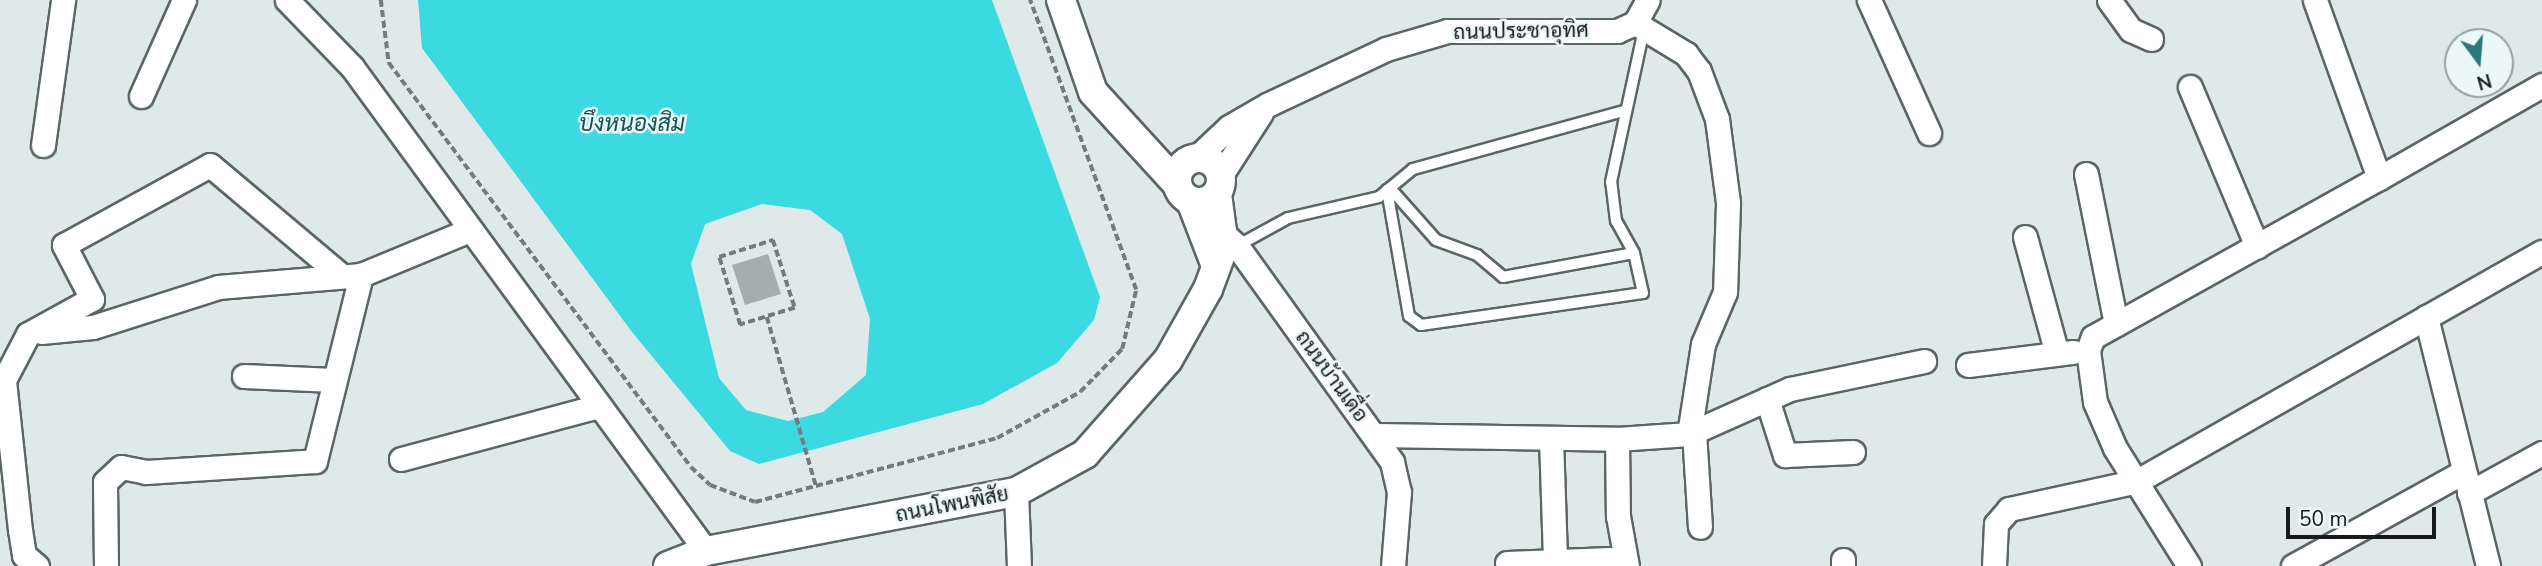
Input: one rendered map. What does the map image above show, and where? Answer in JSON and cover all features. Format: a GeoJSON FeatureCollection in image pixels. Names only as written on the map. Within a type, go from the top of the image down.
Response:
{"type":"FeatureCollection","features":[{"type":"Feature","properties":{"kind":"street"},"geometry":{"type":"LineString","coordinates":[[43,145],[63,0]]}},
{"type":"Feature","properties":{"kind":"street"},"geometry":{"type":"LineString","coordinates":[[141,96],[184,0]]}},
{"type":"Feature","properties":{"kind":"street"},"geometry":{"type":"LineString","coordinates":[[287,0],[352,67],[467,231],[706,551]]}},
{"type":"Feature","properties":{"kind":"street"},"geometry":{"type":"LineString","coordinates":[[1061,0],[1093,92],[1132,141],[1198,184],[1230,239]]}},
{"type":"Feature","properties":{"kind":"street"},"geometry":{"type":"LineString","coordinates":[[1648,0],[1639,26],[1686,54],[1699,71],[1717,119],[1728,203],[1726,292],[1703,344],[1692,433],[1700,527]]}},
{"type":"Feature","properties":{"kind":"street"},"geometry":{"type":"LineString","coordinates":[[1868,0],[1929,133]]}},
{"type":"Feature","properties":{"kind":"street"},"geometry":{"type":"LineString","coordinates":[[2109,0],[2131,30],[2151,39]]}},
{"type":"Feature","properties":{"kind":"street"},"geometry":{"type":"LineString","coordinates":[[2315,0],[2379,178]]}},
{"type":"Feature","properties":{"kind":"street","name":"ถนนประชาอุทิศ"},"geometry":{"type":"LineString","coordinates":[[1198,184],[1229,127],[1267,104],[1386,49],[1447,31],[1617,31],[1639,26]]}},
{"type":"Feature","properties":{"kind":"street"},"geometry":{"type":"LineString","coordinates":[[2189,566],[2137,481],[2095,402],[2088,350],[2093,337],[2542,85]]}},
{"type":"Feature","properties":{"kind":"street"},"geometry":{"type":"LineString","coordinates":[[2190,87],[2257,246]]}},
{"type":"Feature","properties":{"kind":"street"},"geometry":{"type":"LineString","coordinates":[[37,566],[24,555],[4,380],[28,334],[92,299],[64,245],[210,165],[351,275]]}},
{"type":"Feature","properties":{"kind":"street"},"geometry":{"type":"LineString","coordinates":[[2086,174],[2116,324]]}},
{"type":"Feature","properties":{"kind":"street"},"geometry":{"type":"LineString","coordinates":[[1198,184],[1216,266]]}},
{"type":"Feature","properties":{"kind":"street"},"geometry":{"type":"LineString","coordinates":[[28,334],[93,327],[218,287],[351,275],[467,231]]}},
{"type":"Feature","properties":{"kind":"street"},"geometry":{"type":"LineString","coordinates":[[2025,237],[2057,354]]}},
{"type":"Feature","properties":{"kind":"street","name":"ถนนโพนพิสัย"},"geometry":{"type":"LineString","coordinates":[[668,566],[706,551],[1016,492],[1085,454],[1116,426],[1168,360],[1230,239]]}},
{"type":"Feature","properties":{"kind":"street","name":"ถนนบ้านเดื่อ"},"geometry":{"type":"LineString","coordinates":[[1230,239],[1375,435],[1392,462],[1399,492],[1393,566]]}},
{"type":"Feature","properties":{"kind":"street"},"geometry":{"type":"LineString","coordinates":[[1994,566],[1996,524],[2009,509],[2137,481],[2542,252]]}},
{"type":"Feature","properties":{"kind":"street"},"geometry":{"type":"LineString","coordinates":[[106,566],[105,482],[121,467],[146,472],[315,461],[333,380],[351,275]]}},
{"type":"Feature","properties":{"kind":"street"},"geometry":{"type":"LineString","coordinates":[[2426,317],[2488,566]]}},
{"type":"Feature","properties":{"kind":"street"},"geometry":{"type":"LineString","coordinates":[[1968,365],[2088,350]]}},
{"type":"Feature","properties":{"kind":"street"},"geometry":{"type":"LineString","coordinates":[[1375,435],[1617,439],[1692,433],[1767,399],[1924,361]]}},
{"type":"Feature","properties":{"kind":"street"},"geometry":{"type":"LineString","coordinates":[[244,376],[333,380]]}},
{"type":"Feature","properties":{"kind":"street"},"geometry":{"type":"LineString","coordinates":[[1767,399],[1785,455],[1853,452]]}},
{"type":"Feature","properties":{"kind":"street"},"geometry":{"type":"LineString","coordinates":[[401,459],[600,406]]}},
{"type":"Feature","properties":{"kind":"street"},"geometry":{"type":"LineString","coordinates":[[1551,438],[1555,561]]}},
{"type":"Feature","properties":{"kind":"street"},"geometry":{"type":"LineString","coordinates":[[1507,563],[1618,562],[1617,439]]}},
{"type":"Feature","properties":{"kind":"street"},"geometry":{"type":"LineString","coordinates":[[2293,566],[2466,483],[2542,453]]}},
{"type":"Feature","properties":{"kind":"street"},"geometry":{"type":"LineString","coordinates":[[1016,492],[1019,566]]}},
{"type":"Feature","properties":{"kind":"lane"},"geometry":{"type":"LineString","coordinates":[[1388,189],[1409,316],[1421,325],[1643,292],[1634,253],[1616,221],[1611,182],[1639,26]]}},
{"type":"Feature","properties":{"kind":"lane"},"geometry":{"type":"LineString","coordinates":[[1230,239],[1288,218],[1368,201],[1413,169],[1624,111]]}},
{"type":"Feature","properties":{"kind":"lane"},"geometry":{"type":"LineString","coordinates":[[1388,189],[1436,240],[1477,255],[1503,277],[1634,253]]}},
{"type":"Feature","properties":{"kind":"path"},"geometry":{"type":"LineString","coordinates":[[381,0],[389,63],[691,467],[710,485],[755,502],[972,446],[1022,426],[1080,392],[1122,349],[1136,290],[1030,0]]}},
{"type":"Feature","properties":{"kind":"path"},"geometry":{"type":"LineString","coordinates":[[773,240],[795,307],[767,316],[740,325],[719,257],[773,240]]}},
{"type":"Feature","properties":{"kind":"path"},"geometry":{"type":"LineString","coordinates":[[767,316],[816,486]]}},
{"type":"Feature","properties":{"kind":"water","name":"บึงหนองสิม"},"geometry":{"type":"Polygon","coordinates":[[[418,0],[992,0],[1100,297],[1094,320],[1057,363],[983,404],[759,464],[730,451],[632,332],[422,48],[418,0]],[[762,204],[705,224],[691,264],[719,378],[746,410],[788,421],[823,412],[866,375],[870,319],[842,234],[810,210],[762,204]]]}},
{"type":"Feature","properties":{"kind":"building"},"geometry":{"type":"Polygon","coordinates":[[[768,254],[781,294],[745,305],[732,265],[768,254]]]}}]}
